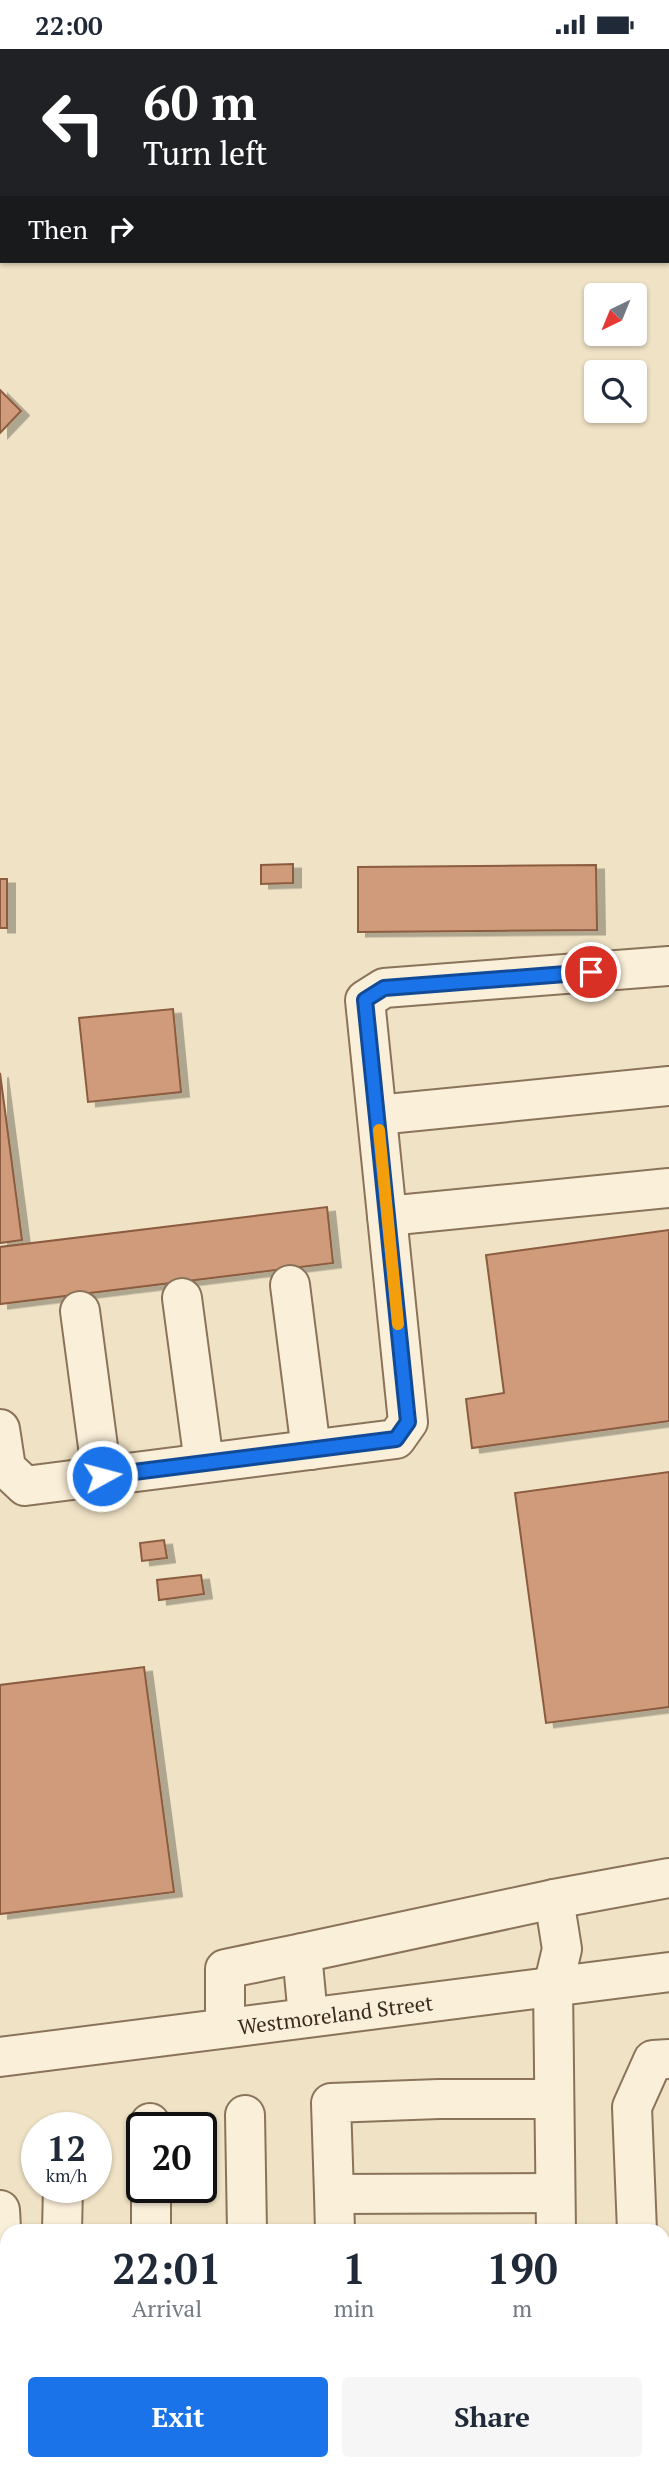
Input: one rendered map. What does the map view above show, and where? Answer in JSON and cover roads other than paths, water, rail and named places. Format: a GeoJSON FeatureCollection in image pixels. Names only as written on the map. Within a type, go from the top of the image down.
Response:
{"type":"FeatureCollection","features":[{"type":"Feature","properties":{"kind":"street"},"geometry":{"type":"LineString","coordinates":[[0,1429],[6,1468],[25,1486],[396,1439],[408,1422],[365,1000],[384,988],[669,966]]}},
{"type":"Feature","properties":{"kind":"street"},"geometry":{"type":"LineString","coordinates":[[377,1115],[669,1086]]}},
{"type":"Feature","properties":{"kind":"street"},"geometry":{"type":"LineString","coordinates":[[387,1216],[669,1188]]}},
{"type":"Feature","properties":{"kind":"street"},"geometry":{"type":"LineString","coordinates":[[290,1285],[311,1450]]}},
{"type":"Feature","properties":{"kind":"street"},"geometry":{"type":"LineString","coordinates":[[182,1298],[204,1463]]}},
{"type":"Feature","properties":{"kind":"street"},"geometry":{"type":"LineString","coordinates":[[80,1311],[102,1476]]}},
{"type":"Feature","properties":{"kind":"street"},"geometry":{"type":"LineString","coordinates":[[225,2028],[225,1969],[554,1899],[669,1878]]}},
{"type":"Feature","properties":{"kind":"street"},"geometry":{"type":"LineString","coordinates":[[554,1899],[562,1949],[553,1987],[556,2224]]}},
{"type":"Feature","properties":{"kind":"street"},"geometry":{"type":"LineString","coordinates":[[302,1954],[308,2017]]}},
{"type":"Feature","properties":{"kind":"street","name":"Westmoreland Street"},"geometry":{"type":"LineString","coordinates":[[0,2057],[669,1972]]}},
{"type":"Feature","properties":{"kind":"street"},"geometry":{"type":"LineString","coordinates":[[637,2224],[632,2108],[653,2060],[669,2059]]}},
{"type":"Feature","properties":{"kind":"street"},"geometry":{"type":"LineString","coordinates":[[554,2099],[331,2103],[334,2213],[555,2193]]}},
{"type":"Feature","properties":{"kind":"street"},"geometry":{"type":"LineString","coordinates":[[245,2115],[247,2224]]}},
{"type":"Feature","properties":{"kind":"street"},"geometry":{"type":"LineString","coordinates":[[62,2224],[63,2203]]}},
{"type":"Feature","properties":{"kind":"street"},"geometry":{"type":"LineString","coordinates":[[150,2203],[151,2224]]}}]}
